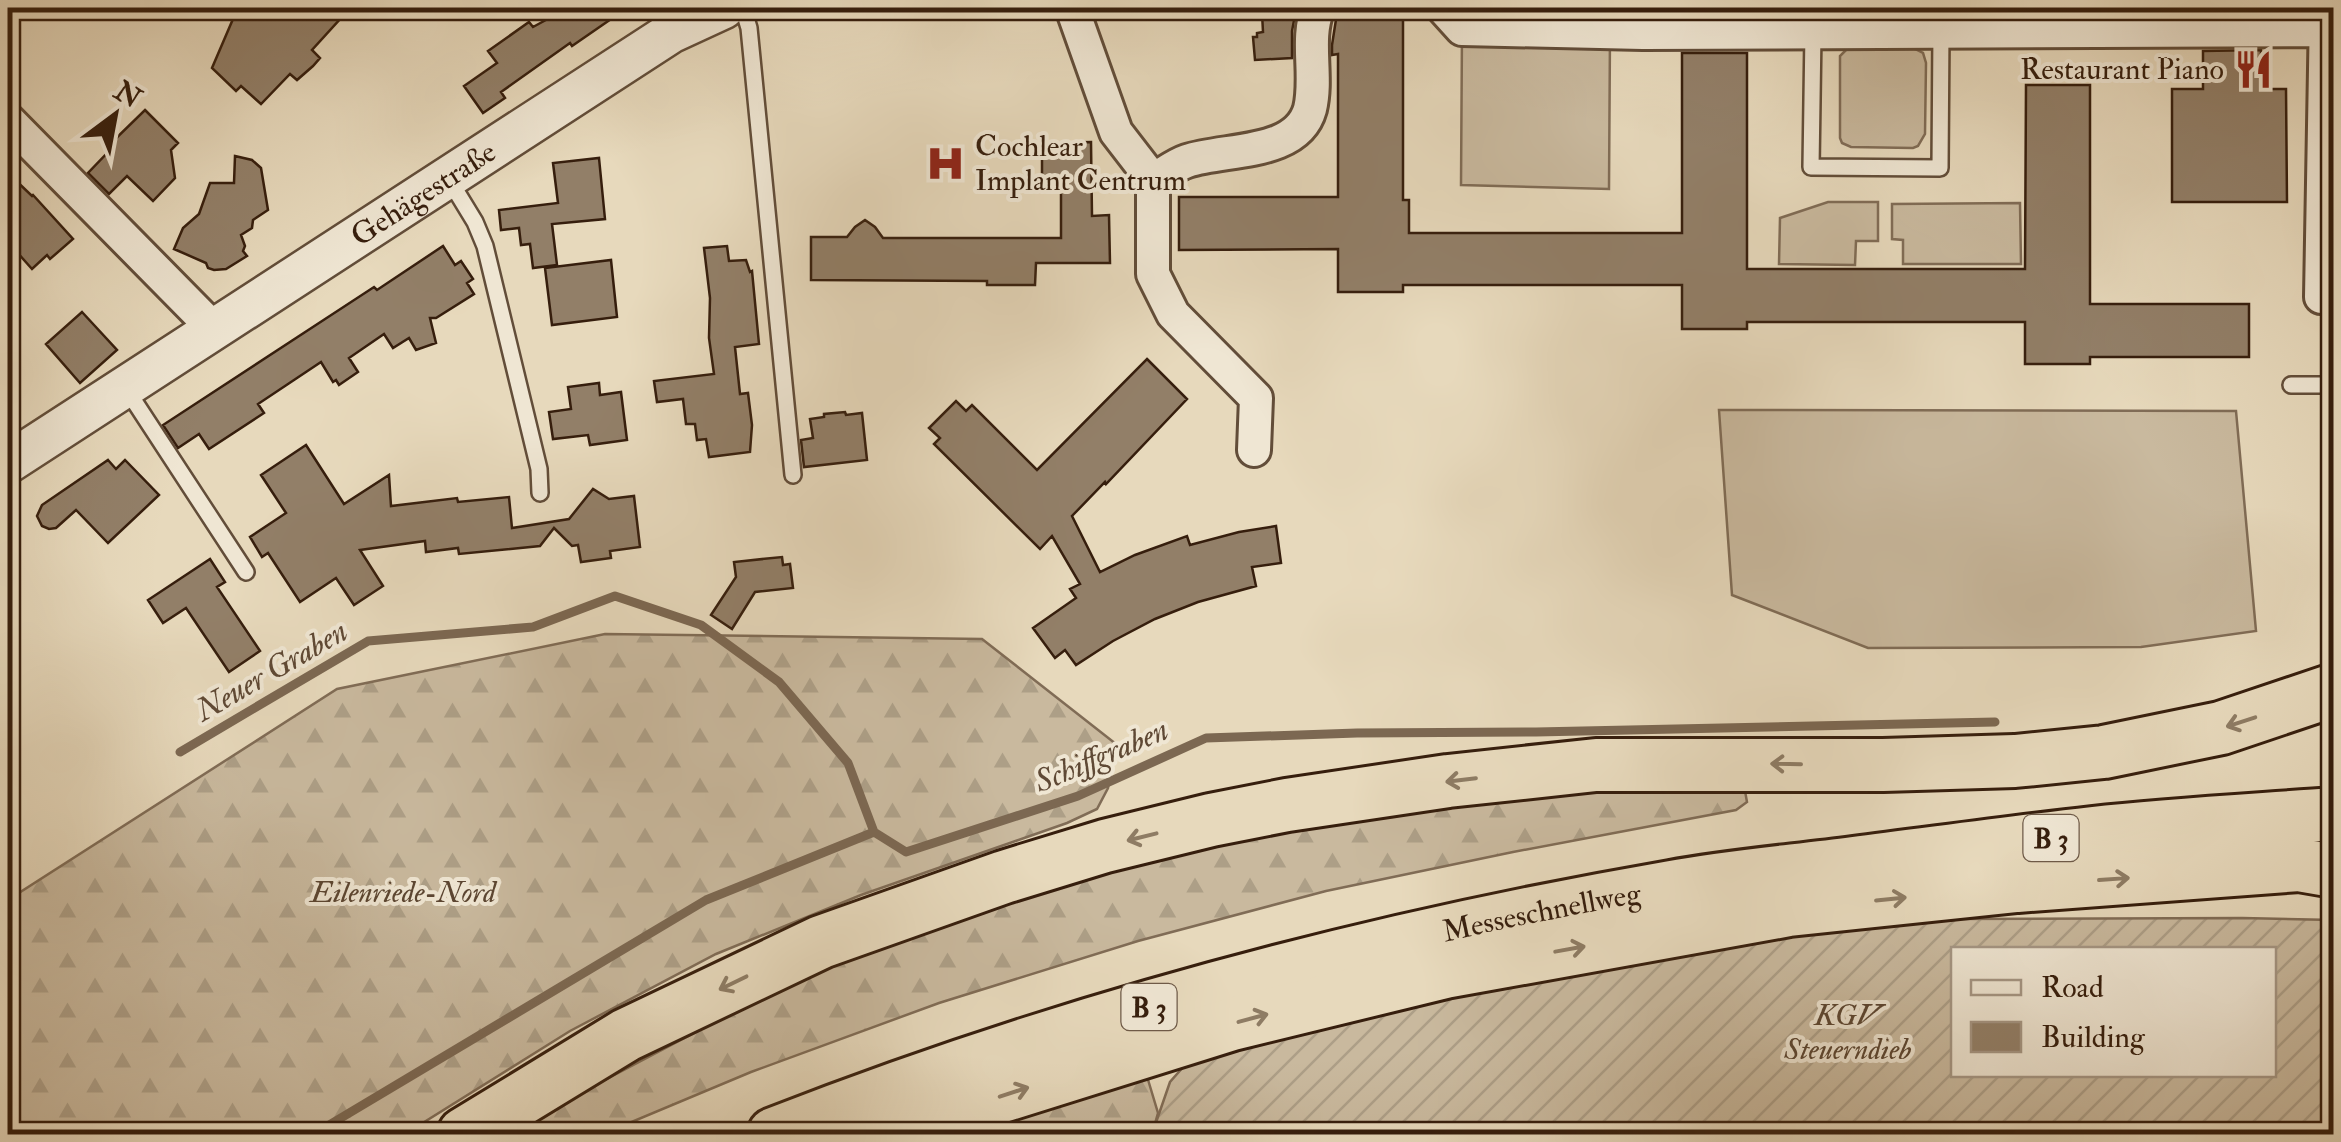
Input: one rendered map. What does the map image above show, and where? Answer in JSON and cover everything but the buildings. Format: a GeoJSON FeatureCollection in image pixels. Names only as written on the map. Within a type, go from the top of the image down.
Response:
{"type":"FeatureCollection","features":[{"type":"Feature","properties":{"kind":"highway"},"geometry":{"type":"LineString","coordinates":[[464,1134],[626,1035],[821,942],[1004,877],[1211,820],[1448,782],[1596,765],[2015,762],[2104,752],[2221,728],[2334,690]]}},
{"type":"Feature","properties":{"kind":"highway","name":"Messeschnellweg"},"geometry":{"type":"LineString","coordinates":[[774,1134],[870,1097],[1104,1020],[1347,954],[1533,913],[1676,886],[2096,832],[2334,814]]}},
{"type":"Feature","properties":{"kind":"highway"},"geometry":{"type":"LineString","coordinates":[[889,1134],[1232,1024],[1445,972],[1789,910],[2017,886],[2280,866],[2334,871]]}},
{"type":"Feature","properties":{"kind":"street","name":"Gehägestraße"},"geometry":{"type":"LineString","coordinates":[[8,463],[672,32],[724,8]]}},
{"type":"Feature","properties":{"kind":"street"},"geometry":{"type":"LineString","coordinates":[[1072,8],[1116,132],[1153,180],[1153,274],[1173,314],[1256,398],[1254,450]]}},
{"type":"Feature","properties":{"kind":"street"},"geometry":{"type":"LineString","coordinates":[[1153,180],[1186,162],[1282,142],[1298,133],[1312,104],[1313,24],[1318,8]]}},
{"type":"Feature","properties":{"kind":"street"},"geometry":{"type":"LineString","coordinates":[[1443,8],[1462,28],[1643,20],[1813,32],[2326,19],[2327,297]]}},
{"type":"Feature","properties":{"kind":"street"},"geometry":{"type":"LineString","coordinates":[[8,120],[214,330]]}},
{"type":"Feature","properties":{"kind":"lane"},"geometry":{"type":"LineString","coordinates":[[743,8],[750,28],[793,475]]}},
{"type":"Feature","properties":{"kind":"lane"},"geometry":{"type":"LineString","coordinates":[[1813,32],[1812,167],[1940,168],[1941,30]]}},
{"type":"Feature","properties":{"kind":"lane"},"geometry":{"type":"LineString","coordinates":[[448,178],[476,222],[485,246],[539,469],[540,494]]}},
{"type":"Feature","properties":{"kind":"lane"},"geometry":{"type":"LineString","coordinates":[[2290,385],[2334,385]]}},
{"type":"Feature","properties":{"kind":"lane"},"geometry":{"type":"LineString","coordinates":[[125,388],[246,572]]}},
{"type":"Feature","properties":{"kind":"green space"},"geometry":{"type":"Polygon","coordinates":[[[1462,29],[1610,33],[1609,189],[1461,185],[1462,29]]]}},
{"type":"Feature","properties":{"kind":"green space"},"geometry":{"type":"Polygon","coordinates":[[[1854,47],[1913,48],[1923,53],[1925,134],[1918,146],[1851,147],[1842,143],[1840,56],[1854,47]]]}},
{"type":"Feature","properties":{"kind":"green space"},"geometry":{"type":"Polygon","coordinates":[[[1828,202],[1878,202],[1878,241],[1856,241],[1855,265],[1779,264],[1780,218],[1828,202]]]}},
{"type":"Feature","properties":{"kind":"green space"},"geometry":{"type":"Polygon","coordinates":[[[2020,203],[2021,264],[1903,264],[1903,240],[1892,239],[1892,204],[2020,203]]]}},
{"type":"Feature","properties":{"kind":"green space"},"geometry":{"type":"Polygon","coordinates":[[[1719,410],[2236,411],[2256,631],[2141,647],[1868,648],[1732,595],[1719,410]]]}},
{"type":"Feature","properties":{"kind":"green space","name":"Eilenriede-Nord"},"geometry":{"type":"Polygon","coordinates":[[[605,634],[982,639],[1116,744],[1108,788],[1097,809],[1067,823],[861,895],[716,954],[570,1031],[405,1134],[8,1134],[8,900],[337,689],[605,634]]]}},
{"type":"Feature","properties":{"kind":"green space"},"geometry":{"type":"Polygon","coordinates":[[[1740,788],[1745,791],[1747,802],[1736,810],[1326,891],[1138,941],[939,1003],[751,1072],[603,1134],[515,1134],[603,1081],[730,1014],[888,940],[970,908],[1238,836],[1533,793],[1740,788]]]}},
{"type":"Feature","properties":{"kind":"green space","name":"KGV Steuerndieb"},"geometry":{"type":"Polygon","coordinates":[[[1939,919],[2333,920],[2333,1134],[1152,1134],[1170,1082],[1185,1065],[1224,1047],[1458,995],[1802,934],[1939,919]]]}},
{"type":"Feature","properties":{"kind":"green space"},"geometry":{"type":"Polygon","coordinates":[[[1146,1073],[1158,1113],[1152,1134],[964,1134],[1146,1073]]]}},
{"type":"Feature","properties":{"kind":"waterway","name":"Neuer Graben"},"geometry":{"type":"LineString","coordinates":[[180,752],[368,641],[533,627],[615,596],[701,625],[779,682],[848,763],[874,832]]}},
{"type":"Feature","properties":{"kind":"waterway","name":"Schiffgraben"},"geometry":{"type":"LineString","coordinates":[[874,832],[906,852],[1078,796],[1206,738],[1995,722]]}},
{"type":"Feature","properties":{"kind":"waterway","name":"Schiffgraben"},"geometry":{"type":"LineString","coordinates":[[314,1134],[706,900],[874,832]]}},
{"type":"Feature","properties":{"kind":"place","name":"Restaurant Piano"},"geometry":{"type":"Point","coordinates":[2254,69]}},
{"type":"Feature","properties":{"kind":"place","name":"Cochlear Implant Centrum"},"geometry":{"type":"Point","coordinates":[945,163]}}]}
